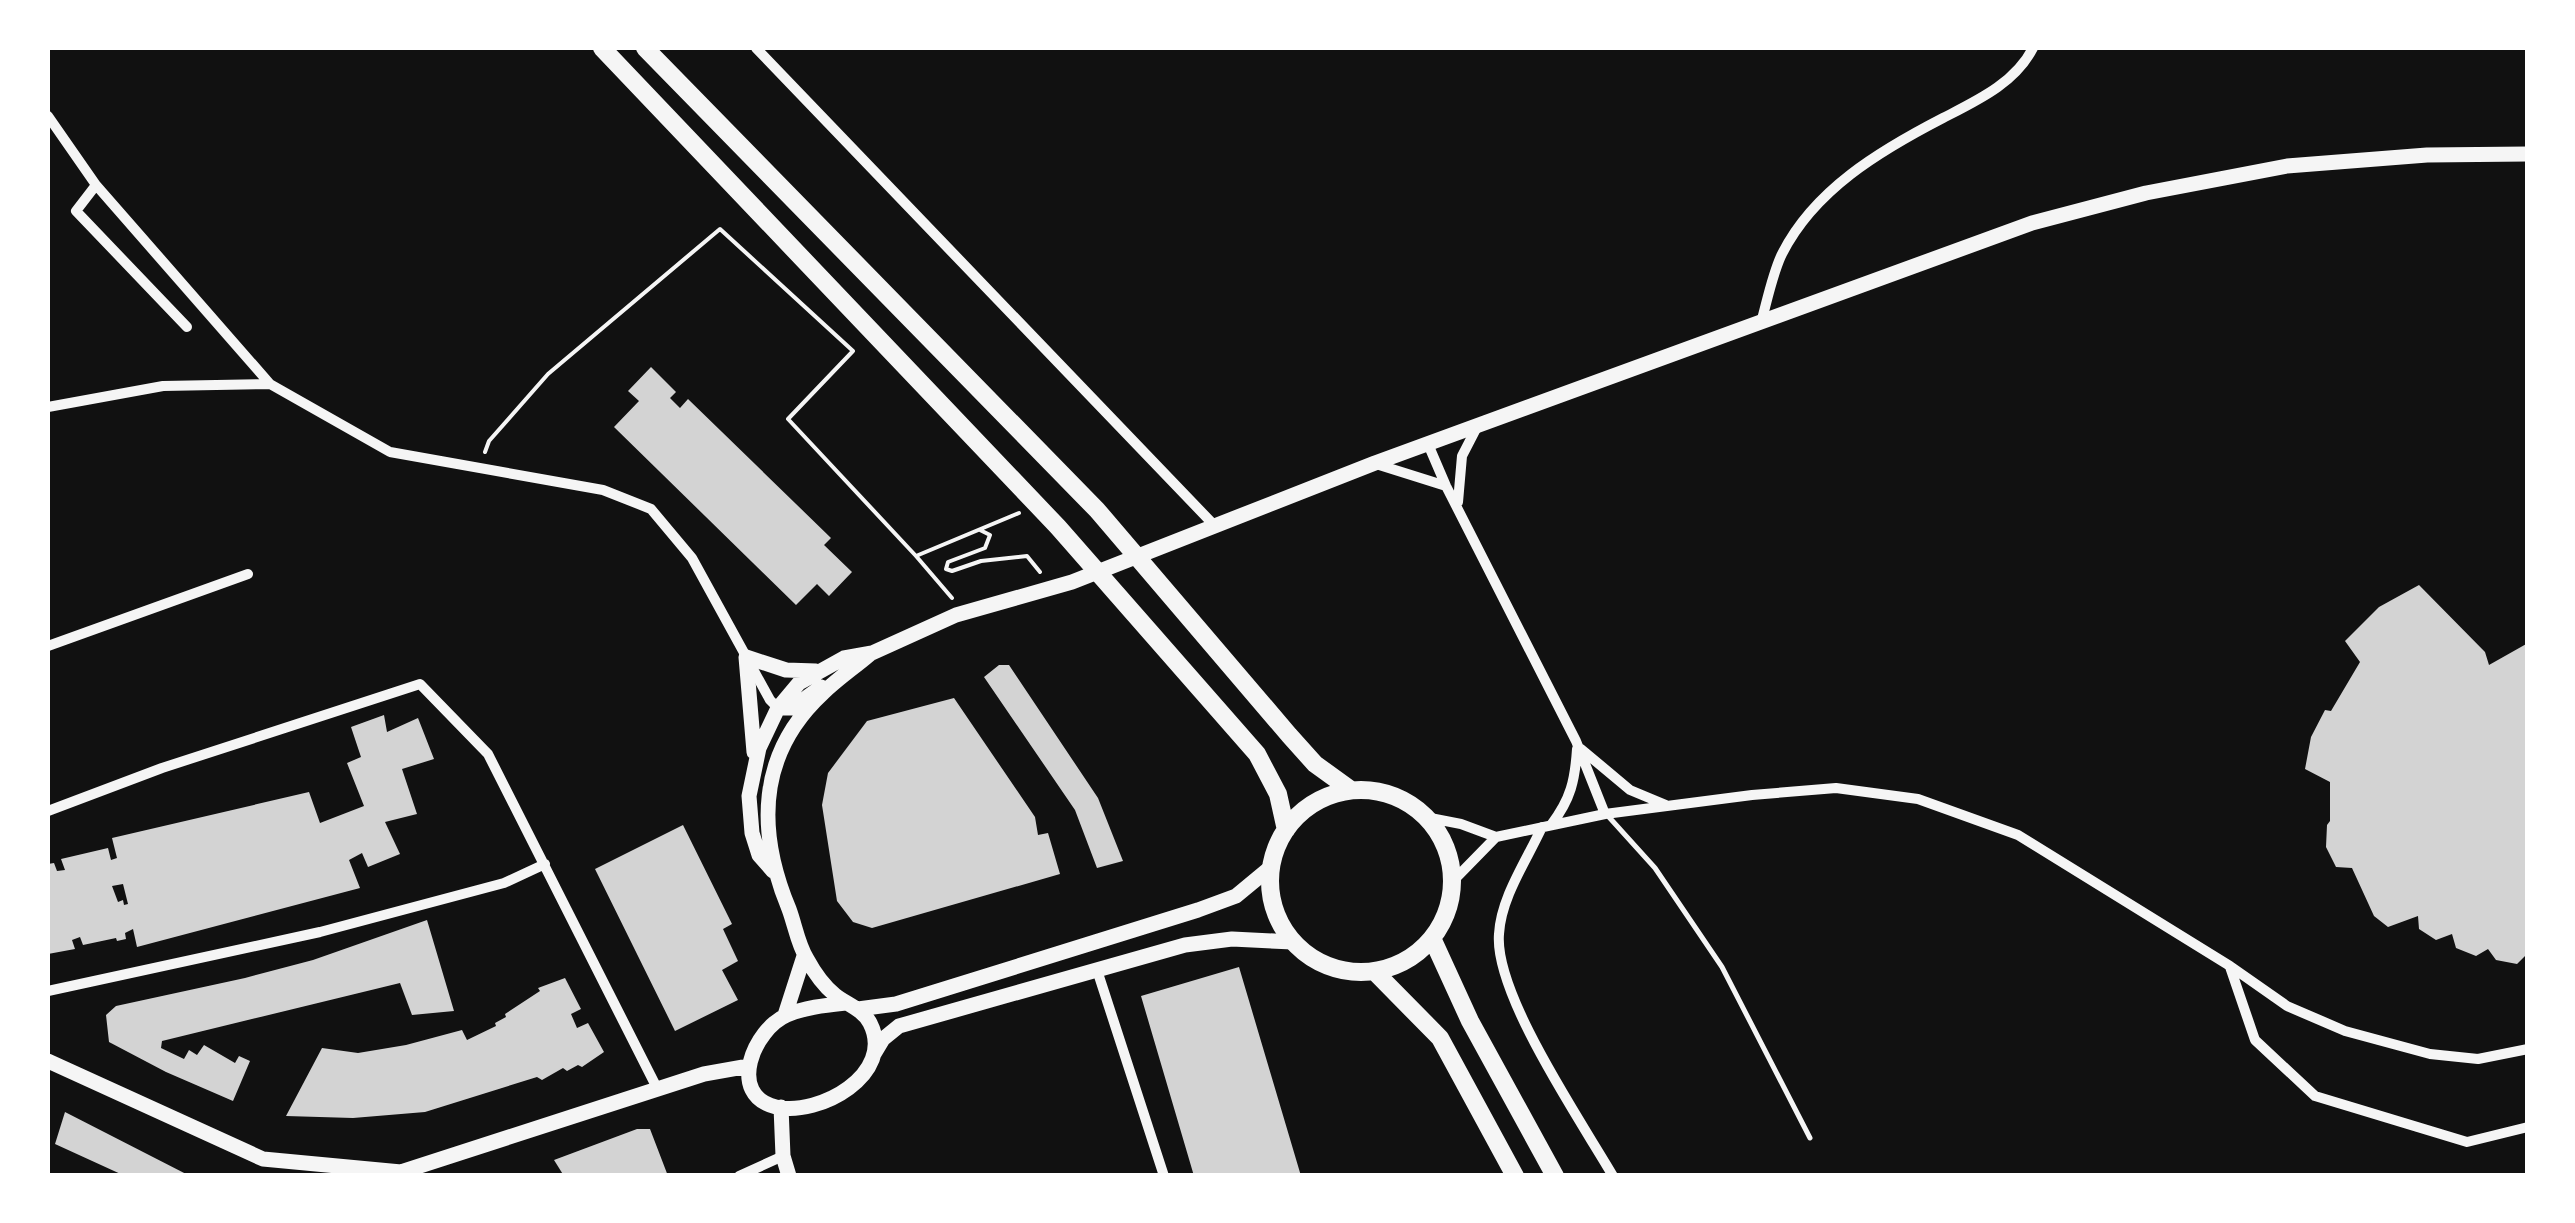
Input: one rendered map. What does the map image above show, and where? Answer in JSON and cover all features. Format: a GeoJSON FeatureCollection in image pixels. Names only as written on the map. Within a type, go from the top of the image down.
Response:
{"type":"FeatureCollection","features":[{"type":"Feature","properties":{"kind":"main road"},"geometry":{"type":"LineString","coordinates":[[602,48],[1037,505],[1257,754],[1278,794],[1286,830]]}},
{"type":"Feature","properties":{"kind":"main road"},"geometry":{"type":"LineString","coordinates":[[645,48],[1097,510],[1315,764],[1351,790]]}},
{"type":"Feature","properties":{"kind":"main road"},"geometry":{"type":"LineString","coordinates":[[773,871],[759,855],[752,833],[749,796],[759,748],[778,708],[799,682],[844,658],[872,653],[964,612],[1072,582],[1375,463],[2032,223],[2146,193],[2287,166],[2427,156],[2528,154]]}},
{"type":"Feature","properties":{"kind":"main road"},"geometry":{"type":"LineString","coordinates":[[872,653],[831,686],[801,718],[782,751],[768,798],[768,817],[773,871],[804,956],[826,987],[870,1022],[874,1054]]}},
{"type":"Feature","properties":{"kind":"main road"},"geometry":{"type":"LineString","coordinates":[[755,768],[746,657],[786,670],[820,671]]}},
{"type":"Feature","properties":{"kind":"main road"},"geometry":{"type":"LineString","coordinates":[[778,708],[792,708],[818,687],[831,686]]}},
{"type":"Feature","properties":{"kind":"main road"},"geometry":{"type":"LineString","coordinates":[[768,817],[761,790],[784,728],[784,717],[778,708]]}},
{"type":"Feature","properties":{"kind":"main road"},"geometry":{"type":"LineString","coordinates":[[1351,790],[1382,792],[1410,804],[1425,817],[1448,851],[1453,881],[1447,912],[1432,938],[1397,966],[1375,972],[1345,972],[1317,961],[1293,942],[1271,894],[1271,867],[1286,830],[1303,811],[1326,797],[1351,790]]}},
{"type":"Feature","properties":{"kind":"main road"},"geometry":{"type":"LineString","coordinates":[[785,1015],[896,1004],[1198,910],[1236,896],[1271,867]]}},
{"type":"Feature","properties":{"kind":"main road"},"geometry":{"type":"LineString","coordinates":[[1432,938],[1470,1021],[1555,1176]]}},
{"type":"Feature","properties":{"kind":"main road"},"geometry":{"type":"LineString","coordinates":[[804,956],[785,1015],[758,1039],[748,1066],[759,1098],[781,1107],[806,1106],[842,1092],[869,1070],[883,1040],[899,1026],[1185,945],[1232,939],[1293,942]]}},
{"type":"Feature","properties":{"kind":"main road"},"geometry":{"type":"LineString","coordinates":[[1375,972],[1440,1038],[1516,1176]]}},
{"type":"Feature","properties":{"kind":"main road"},"geometry":{"type":"LineString","coordinates":[[48,1061],[263,1159],[398,1174],[704,1074],[748,1066]]}},
{"type":"Feature","properties":{"kind":"main road"},"geometry":{"type":"LineString","coordinates":[[781,1107],[782,1156],[789,1176]]}},
{"type":"Feature","properties":{"kind":"street"},"geometry":{"type":"LineString","coordinates":[[756,48],[1213,524]]}},
{"type":"Feature","properties":{"kind":"street"},"geometry":{"type":"LineString","coordinates":[[1761,323],[1781,257],[1817,202],[1880,153],[1993,92],[2025,63],[2033,48]]}},
{"type":"Feature","properties":{"kind":"street"},"geometry":{"type":"LineString","coordinates":[[48,116],[96,185],[270,384],[390,452],[603,490],[650,510],[692,558],[778,708]]}},
{"type":"Feature","properties":{"kind":"street"},"geometry":{"type":"LineString","coordinates":[[96,185],[76,211],[187,327]]}},
{"type":"Feature","properties":{"kind":"street"},"geometry":{"type":"LineString","coordinates":[[48,407],[163,386],[270,384]]}},
{"type":"Feature","properties":{"kind":"street"},"geometry":{"type":"LineString","coordinates":[[1458,503],[1462,456],[1478,426]]}},
{"type":"Feature","properties":{"kind":"street"},"geometry":{"type":"LineString","coordinates":[[1428,444],[1578,746],[1605,814]]}},
{"type":"Feature","properties":{"kind":"street"},"geometry":{"type":"LineString","coordinates":[[1375,463],[1446,486]]}},
{"type":"Feature","properties":{"kind":"street"},"geometry":{"type":"LineString","coordinates":[[48,646],[248,574]]}},
{"type":"Feature","properties":{"kind":"street"},"geometry":{"type":"LineString","coordinates":[[48,811],[162,768],[420,684],[488,754],[658,1090]]}},
{"type":"Feature","properties":{"kind":"street"},"geometry":{"type":"LineString","coordinates":[[1578,746],[1630,790],[1667,806]]}},
{"type":"Feature","properties":{"kind":"street"},"geometry":{"type":"LineString","coordinates":[[1578,746],[1568,803],[1547,826],[1509,896],[1498,934],[1504,972],[1518,1010],[1613,1176]]}},
{"type":"Feature","properties":{"kind":"street"},"geometry":{"type":"LineString","coordinates":[[1425,817],[1496,837],[1605,814],[1836,788],[1918,800],[2018,835],[2230,966],[2287,1006],[2345,1031],[2430,1054],[2478,1058],[2528,1049]]}},
{"type":"Feature","properties":{"kind":"street"},"geometry":{"type":"LineString","coordinates":[[1453,881],[1496,837]]}},
{"type":"Feature","properties":{"kind":"street"},"geometry":{"type":"LineString","coordinates":[[48,991],[320,932],[504,884],[545,864]]}},
{"type":"Feature","properties":{"kind":"street"},"geometry":{"type":"LineString","coordinates":[[2230,966],[2254,1040],[2315,1096],[2467,1142],[2528,1128]]}},
{"type":"Feature","properties":{"kind":"street"},"geometry":{"type":"LineString","coordinates":[[1097,970],[1164,1176]]}},
{"type":"Feature","properties":{"kind":"street"},"geometry":{"type":"LineString","coordinates":[[740,1176],[782,1156]]}},
{"type":"Feature","properties":{"kind":"lane"},"geometry":{"type":"LineString","coordinates":[[1605,814],[1656,868],[1722,967],[1810,1138]]}},
{"type":"Feature","properties":{"kind":"path"},"geometry":{"type":"LineString","coordinates":[[480,468],[489,441],[548,374],[720,230],[854,351],[788,419],[964,612]]}},
{"type":"Feature","properties":{"kind":"path"},"geometry":{"type":"LineString","coordinates":[[916,556],[1037,505]]}},
{"type":"Feature","properties":{"kind":"path"},"geometry":{"type":"LineString","coordinates":[[979,529],[990,535],[985,548],[948,562],[946,569],[1027,556],[1053,587]]}},
{"type":"Feature","properties":{"kind":"building"},"geometry":{"type":"Polygon","coordinates":[[[651,367],[676,392],[670,398],[680,408],[688,399],[831,538],[824,545],[852,572],[829,596],[817,584],[796,605],[614,427],[639,401],[628,391],[651,367]]]}},
{"type":"Feature","properties":{"kind":"building"},"geometry":{"type":"Polygon","coordinates":[[[2419,585],[2485,652],[2489,665],[2528,643],[2528,953],[2517,964],[2496,960],[2488,949],[2476,956],[2456,948],[2452,934],[2436,940],[2419,929],[2418,916],[2388,927],[2374,916],[2352,868],[2336,867],[2326,847],[2330,782],[2305,769],[2311,737],[2325,710],[2331,711],[2360,662],[2345,641],[2379,607],[2419,585]]]}},
{"type":"Feature","properties":{"kind":"building"},"geometry":{"type":"Polygon","coordinates":[[[999,665],[1009,665],[1098,798],[1123,861],[1097,868],[1075,810],[984,677],[999,665]]]}},
{"type":"Feature","properties":{"kind":"building"},"geometry":{"type":"Polygon","coordinates":[[[954,698],[1035,817],[1038,835],[1048,833],[1060,874],[872,928],[853,922],[837,901],[822,805],[828,773],[867,721],[954,698]]]}},
{"type":"Feature","properties":{"kind":"building"},"geometry":{"type":"Polygon","coordinates":[[[384,715],[387,732],[418,718],[434,759],[402,769],[417,814],[385,822],[400,854],[368,867],[362,853],[349,860],[360,888],[137,947],[133,929],[125,933],[126,939],[83,945],[80,937],[72,940],[75,949],[48,954],[48,864],[54,863],[57,871],[65,870],[61,859],[108,848],[111,860],[117,858],[112,838],[309,792],[320,823],[364,806],[347,763],[361,757],[351,727],[384,715]],[[123,884],[112,886],[118,902],[128,904],[123,884]]]}},
{"type":"Feature","properties":{"kind":"building"},"geometry":{"type":"Polygon","coordinates":[[[683,825],[732,924],[723,929],[738,961],[722,970],[738,1000],[675,1031],[595,869],[683,825]]]}},
{"type":"Feature","properties":{"kind":"building"},"geometry":{"type":"Polygon","coordinates":[[[427,920],[454,1011],[412,1015],[400,983],[162,1041],[161,1048],[184,1059],[189,1050],[197,1055],[204,1045],[235,1063],[239,1056],[250,1061],[233,1101],[109,1042],[106,1015],[116,1006],[313,960],[427,920]]]}},
{"type":"Feature","properties":{"kind":"building"},"geometry":{"type":"Polygon","coordinates":[[[1239,967],[1301,1176],[1194,1176],[1141,996],[1239,967]]]}},
{"type":"Feature","properties":{"kind":"building"},"geometry":{"type":"Polygon","coordinates":[[[565,978],[581,1009],[571,1014],[577,1028],[588,1023],[604,1052],[582,1067],[567,1071],[563,1068],[542,1080],[537,1077],[425,1112],[353,1118],[286,1116],[322,1048],[358,1053],[462,1030],[467,1040],[496,1026],[505,1014],[540,991],[538,988],[565,978]]]}},
{"type":"Feature","properties":{"kind":"building"},"geometry":{"type":"Polygon","coordinates":[[[65,1112],[190,1176],[125,1176],[55,1144],[65,1112]]]}},
{"type":"Feature","properties":{"kind":"building"},"geometry":{"type":"Polygon","coordinates":[[[637,1129],[650,1129],[668,1176],[564,1176],[554,1160],[637,1129]]]}}]}
